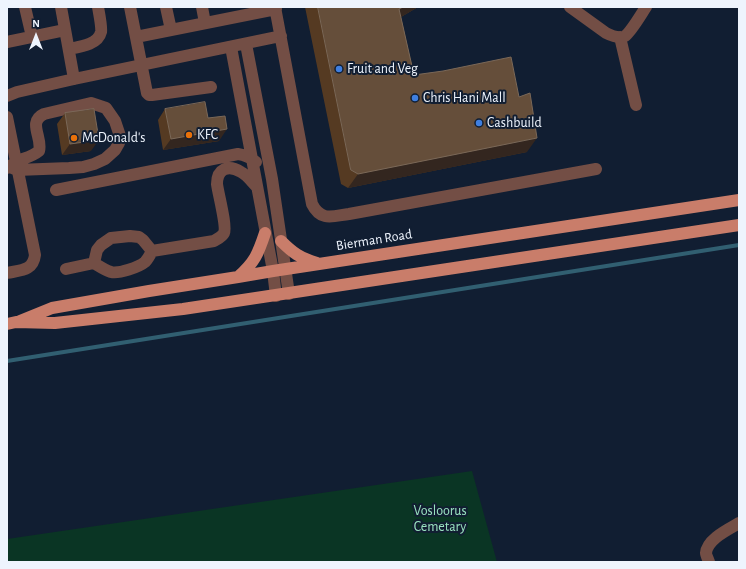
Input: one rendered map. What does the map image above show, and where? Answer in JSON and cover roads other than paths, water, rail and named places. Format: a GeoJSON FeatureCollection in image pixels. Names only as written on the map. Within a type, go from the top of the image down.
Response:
{"type":"FeatureCollection","features":[{"type":"Feature","properties":{"kind":"main road","name":"Bierman Road"},"geometry":{"type":"LineString","coordinates":[[11,323],[52,308],[148,291],[739,200]]}},
{"type":"Feature","properties":{"kind":"main road","name":"Bierman Road"},"geometry":{"type":"LineString","coordinates":[[11,323],[54,323],[183,309],[739,225]]}},
{"type":"Feature","properties":{"kind":"main road"},"geometry":{"type":"LineString","coordinates":[[238,277],[254,261],[265,232]]}},
{"type":"Feature","properties":{"kind":"main road"},"geometry":{"type":"LineString","coordinates":[[281,241],[297,256],[318,264]]}},
{"type":"Feature","properties":{"kind":"street"},"geometry":{"type":"LineString","coordinates":[[24,7],[32,37]]}},
{"type":"Feature","properties":{"kind":"street"},"geometry":{"type":"LineString","coordinates":[[61,7],[74,79]]}},
{"type":"Feature","properties":{"kind":"street"},"geometry":{"type":"LineString","coordinates":[[68,49],[88,45],[97,39],[101,32],[98,7]]}},
{"type":"Feature","properties":{"kind":"street"},"geometry":{"type":"LineString","coordinates":[[130,7],[146,91],[149,95],[152,96],[211,87]]}},
{"type":"Feature","properties":{"kind":"street"},"geometry":{"type":"LineString","coordinates":[[166,7],[171,30]]}},
{"type":"Feature","properties":{"kind":"street"},"geometry":{"type":"LineString","coordinates":[[202,7],[205,23]]}},
{"type":"Feature","properties":{"kind":"street"},"geometry":{"type":"LineString","coordinates":[[570,7],[606,33],[620,37],[625,36],[629,32],[646,7]]}},
{"type":"Feature","properties":{"kind":"street"},"geometry":{"type":"LineString","coordinates":[[136,37],[205,23],[240,11],[275,8],[312,204],[316,212],[324,216],[349,214],[596,169]]}},
{"type":"Feature","properties":{"kind":"street"},"geometry":{"type":"LineString","coordinates":[[7,42],[65,30]]}},
{"type":"Feature","properties":{"kind":"street"},"geometry":{"type":"LineString","coordinates":[[10,92],[281,36]]}},
{"type":"Feature","properties":{"kind":"street"},"geometry":{"type":"LineString","coordinates":[[620,37],[636,105]]}},
{"type":"Feature","properties":{"kind":"street"},"geometry":{"type":"LineString","coordinates":[[246,44],[272,179],[289,294]]}},
{"type":"Feature","properties":{"kind":"street"},"geometry":{"type":"LineString","coordinates":[[231,47],[273,271],[276,296]]}},
{"type":"Feature","properties":{"kind":"street"},"geometry":{"type":"LineString","coordinates":[[91,103],[106,108],[115,121],[120,136],[119,143],[115,150],[105,159],[94,164],[83,167],[69,168],[13,166],[39,151],[40,148],[36,125],[40,115],[91,103]]}},
{"type":"Feature","properties":{"kind":"street"},"geometry":{"type":"LineString","coordinates":[[7,117],[13,166],[35,255],[32,265],[28,268],[7,273]]}},
{"type":"Feature","properties":{"kind":"street"},"geometry":{"type":"LineString","coordinates":[[56,190],[238,154],[252,158],[272,179]]}},
{"type":"Feature","properties":{"kind":"street"},"geometry":{"type":"LineString","coordinates":[[152,251],[214,241],[224,233],[225,225],[216,184],[219,173],[222,170],[227,168],[242,172],[257,188]]}},
{"type":"Feature","properties":{"kind":"street"},"geometry":{"type":"LineString","coordinates":[[94,263],[97,250],[111,238],[130,236],[139,237],[152,251]]}},
{"type":"Feature","properties":{"kind":"street"},"geometry":{"type":"LineString","coordinates":[[66,269],[94,263],[111,272],[118,272],[141,264],[148,259],[152,251]]}},
{"type":"Feature","properties":{"kind":"street"},"geometry":{"type":"LineString","coordinates":[[709,562],[706,553],[715,538],[739,523]]}},
{"type":"Feature","properties":{"kind":"waterway"},"geometry":{"type":"LineString","coordinates":[[7,361],[739,245]]}},
{"type":"Feature","properties":{"kind":"place","name":"Fruit and Veg"},"geometry":{"type":"Point","coordinates":[339,69]}},
{"type":"Feature","properties":{"kind":"place","name":"Chris Hani Mall"},"geometry":{"type":"Point","coordinates":[415,98]}},
{"type":"Feature","properties":{"kind":"place","name":"Cashbuild"},"geometry":{"type":"Point","coordinates":[479,123]}},
{"type":"Feature","properties":{"kind":"place","name":"KFC"},"geometry":{"type":"Point","coordinates":[189,135]}},
{"type":"Feature","properties":{"kind":"place","name":"McDonald's"},"geometry":{"type":"Point","coordinates":[74,138]}},
{"type":"Feature","properties":{"kind":"park label","name":"Vosloorus Cemetary"},"geometry":{"type":"Point","coordinates":[440,520]}}]}
